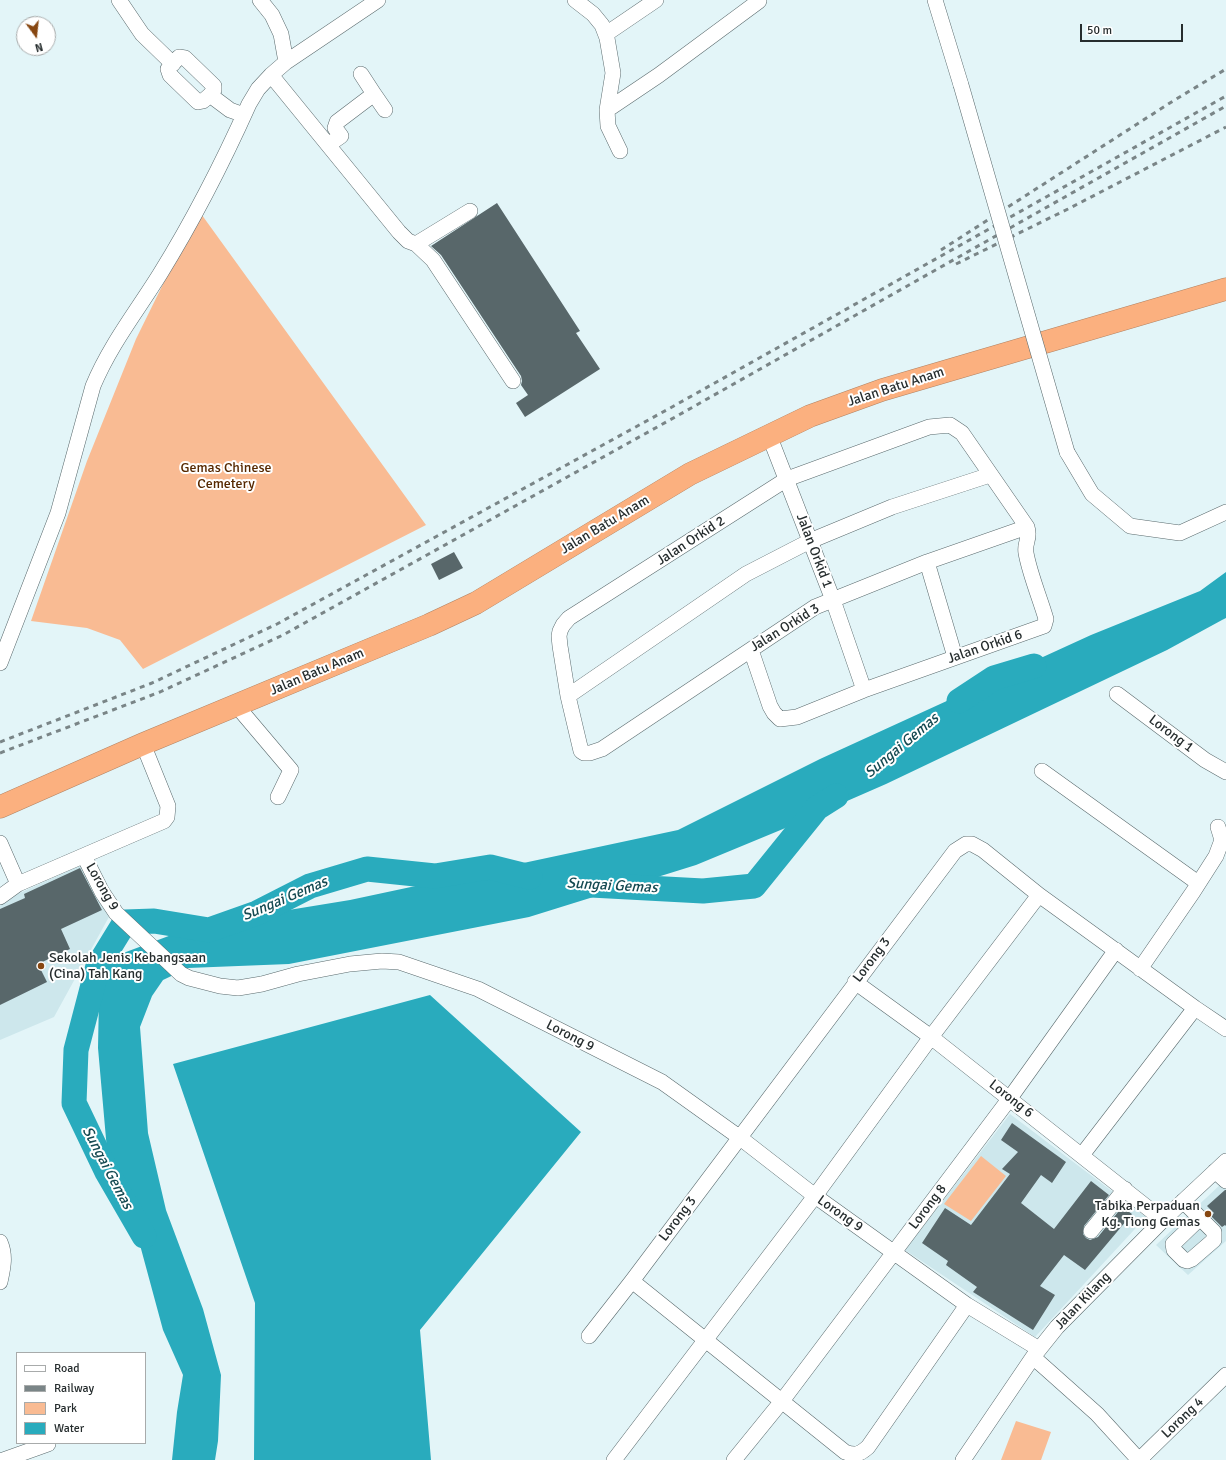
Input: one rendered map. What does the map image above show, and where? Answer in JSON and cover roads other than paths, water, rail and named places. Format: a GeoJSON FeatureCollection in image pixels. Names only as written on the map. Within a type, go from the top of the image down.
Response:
{"type":"FeatureCollection","features":[{"type":"Feature","properties":{"kind":"highway","name":"Jalan Batu Anam"},"geometry":{"type":"LineString","coordinates":[[0,807],[143,744],[429,625],[476,603],[690,474],[810,416],[882,390],[1226,289]]}},
{"type":"Feature","properties":{"kind":"street"},"geometry":{"type":"LineString","coordinates":[[119,0],[142,34],[173,64]]}},
{"type":"Feature","properties":{"kind":"street"},"geometry":{"type":"LineString","coordinates":[[260,0],[272,16],[281,34],[286,62]]}},
{"type":"Feature","properties":{"kind":"street"},"geometry":{"type":"LineString","coordinates":[[0,663],[58,513],[93,386],[114,345],[160,273],[202,200],[249,104],[258,89],[286,62],[378,0]]}},
{"type":"Feature","properties":{"kind":"street"},"geometry":{"type":"LineString","coordinates":[[575,0],[593,14],[602,25],[606,34],[613,73],[607,110],[608,126],[620,151]]}},
{"type":"Feature","properties":{"kind":"street"},"geometry":{"type":"LineString","coordinates":[[606,34],[656,0]]}},
{"type":"Feature","properties":{"kind":"street"},"geometry":{"type":"LineString","coordinates":[[935,0],[1067,452],[1092,494],[1130,526],[1180,533],[1226,512]]}},
{"type":"Feature","properties":{"kind":"street"},"geometry":{"type":"LineString","coordinates":[[607,110],[659,76],[759,1]]}},
{"type":"Feature","properties":{"kind":"street"},"geometry":{"type":"LineString","coordinates":[[179,57],[185,58],[214,86],[214,90],[210,95],[203,101],[198,102],[170,75],[168,69],[179,57]]}},
{"type":"Feature","properties":{"kind":"street"},"geometry":{"type":"LineString","coordinates":[[361,74],[385,110]]}},
{"type":"Feature","properties":{"kind":"street"},"geometry":{"type":"LineString","coordinates":[[271,75],[399,232],[408,240],[416,244],[442,271],[513,381]]}},
{"type":"Feature","properties":{"kind":"street"},"geometry":{"type":"LineString","coordinates":[[328,145],[341,136],[335,128],[337,122],[374,94]]}},
{"type":"Feature","properties":{"kind":"street"},"geometry":{"type":"LineString","coordinates":[[210,95],[230,110],[244,115]]}},
{"type":"Feature","properties":{"kind":"street"},"geometry":{"type":"LineString","coordinates":[[416,244],[470,212]]}},
{"type":"Feature","properties":{"kind":"street","name":"Jalan Orkid 2"},"geometry":{"type":"LineString","coordinates":[[584,753],[579,747],[568,696],[560,646],[559,636],[563,625],[569,618],[787,479],[929,427],[950,425],[962,433],[990,475]]}},
{"type":"Feature","properties":{"kind":"street","name":"Jalan Orkid 1"},"geometry":{"type":"LineString","coordinates":[[769,435],[833,600],[864,690]]}},
{"type":"Feature","properties":{"kind":"street"},"geometry":{"type":"LineString","coordinates":[[568,696],[746,574],[810,541],[892,507],[990,475],[1026,527]]}},
{"type":"Feature","properties":{"kind":"street","name":"Jalan Orkid 3"},"geometry":{"type":"LineString","coordinates":[[584,753],[590,753],[602,749],[815,607],[927,562],[1026,527]]}},
{"type":"Feature","properties":{"kind":"street","name":"Jalan Orkid 6"},"geometry":{"type":"LineString","coordinates":[[751,650],[770,706],[774,714],[780,719],[797,717],[864,690],[1041,627],[1045,624],[1046,619],[1026,555],[1026,544],[1029,532],[1026,527]]}},
{"type":"Feature","properties":{"kind":"street"},"geometry":{"type":"LineString","coordinates":[[927,562],[955,657]]}},
{"type":"Feature","properties":{"kind":"street","name":"Lorong 1"},"geometry":{"type":"LineString","coordinates":[[1117,694],[1205,760],[1226,772]]}},
{"type":"Feature","properties":{"kind":"street"},"geometry":{"type":"LineString","coordinates":[[236,705],[291,770],[278,797]]}},
{"type":"Feature","properties":{"kind":"street"},"geometry":{"type":"LineString","coordinates":[[0,897],[18,884],[160,824],[167,817],[168,806],[143,744]]}},
{"type":"Feature","properties":{"kind":"street"},"geometry":{"type":"LineString","coordinates":[[1042,771],[1198,883]]}},
{"type":"Feature","properties":{"kind":"street"},"geometry":{"type":"LineString","coordinates":[[1140,969],[1221,846],[1222,840],[1218,827]]}},
{"type":"Feature","properties":{"kind":"street"},"geometry":{"type":"LineString","coordinates":[[0,843],[18,884]]}},
{"type":"Feature","properties":{"kind":"street","name":"Lorong 3"},"geometry":{"type":"LineString","coordinates":[[589,1336],[632,1281],[738,1137],[954,851],[960,846],[972,844],[983,850],[1039,895],[1140,969],[1226,1029]]}},
{"type":"Feature","properties":{"kind":"street","name":"Lorong 9"},"geometry":{"type":"LineString","coordinates":[[84,856],[102,892],[116,913],[182,974],[189,978],[220,986],[238,988],[350,964],[382,961],[404,964],[478,989],[662,1082],[738,1137],[815,1196],[1036,1353],[1097,1414],[1139,1460]]}},
{"type":"Feature","properties":{"kind":"street"},"geometry":{"type":"LineString","coordinates":[[614,1460],[815,1196],[931,1037],[1039,895]]}},
{"type":"Feature","properties":{"kind":"street","name":"Lorong 8"},"geometry":{"type":"LineString","coordinates":[[734,1460],[782,1401],[1010,1098],[1116,950]]}},
{"type":"Feature","properties":{"kind":"street","name":"Lorong 6"},"geometry":{"type":"LineString","coordinates":[[855,982],[931,1037],[1010,1098],[1163,1220]]}},
{"type":"Feature","properties":{"kind":"street"},"geometry":{"type":"LineString","coordinates":[[1082,1155],[1195,1008]]}},
{"type":"Feature","properties":{"kind":"street","name":"Jalan Kilang"},"geometry":{"type":"LineString","coordinates":[[963,1460],[1036,1353],[1057,1327],[1183,1201],[1222,1171]]}},
{"type":"Feature","properties":{"kind":"street"},"geometry":{"type":"LineString","coordinates":[[1091,1231],[1125,1190]]}},
{"type":"Feature","properties":{"kind":"street"},"geometry":{"type":"LineString","coordinates":[[1183,1201],[1200,1218]]}},
{"type":"Feature","properties":{"kind":"street"},"geometry":{"type":"LineString","coordinates":[[0,1242],[3,1249],[4,1263],[0,1282]]}},
{"type":"Feature","properties":{"kind":"street"},"geometry":{"type":"LineString","coordinates":[[632,1281],[846,1452],[853,1455],[861,1453],[868,1447],[967,1305]]}},
{"type":"Feature","properties":{"kind":"street","name":"Lorong 4"},"geometry":{"type":"LineString","coordinates":[[1139,1460],[1226,1375]]}},
{"type":"Feature","properties":{"kind":"street"},"geometry":{"type":"LineString","coordinates":[[4,1460],[48,1444]]}},
{"type":"Feature","properties":{"kind":"water"},"geometry":{"type":"Polygon","coordinates":[[[1226,572],[1226,618],[1167,650],[886,784],[696,865],[529,917],[289,964],[188,968],[163,980],[152,996],[140,1027],[148,1133],[166,1210],[203,1309],[221,1375],[218,1441],[215,1460],[172,1460],[177,1412],[183,1375],[163,1330],[140,1245],[107,1150],[98,1048],[99,997],[102,961],[174,934],[252,916],[350,900],[678,830],[820,759],[1091,635],[1200,591],[1226,572]]]}},
{"type":"Feature","properties":{"kind":"water"},"geometry":{"type":"Polygon","coordinates":[[[430,995],[581,1132],[420,1330],[431,1460],[254,1460],[255,1303],[173,1064],[430,995]]]}},
{"type":"Feature","properties":{"kind":"waterway","name":"Sungai Gemas"},"geometry":{"type":"LineString","coordinates":[[959,701],[994,678],[1034,666]]}},
{"type":"Feature","properties":{"kind":"waterway","name":"Sungai Gemas"},"geometry":{"type":"LineString","coordinates":[[591,885],[703,891],[754,886],[817,808],[836,796]]}},
{"type":"Feature","properties":{"kind":"waterway","name":"Sungai Gemas"},"geometry":{"type":"LineString","coordinates":[[144,1236],[107,1172],[74,1103],[76,1050],[98,966],[125,922],[154,921],[209,930],[257,913],[310,886],[367,869],[435,876],[490,867],[530,877]]}},
{"type":"Feature","properties":{"kind":"railway"},"geometry":{"type":"LineString","coordinates":[[941,250],[1173,101],[1226,69]]}},
{"type":"Feature","properties":{"kind":"railway"},"geometry":{"type":"LineString","coordinates":[[0,742],[152,683],[277,624],[672,407],[1226,96]]}},
{"type":"Feature","properties":{"kind":"railway"},"geometry":{"type":"LineString","coordinates":[[0,753],[160,692],[283,635],[677,416],[1226,106]]}},
{"type":"Feature","properties":{"kind":"railway"},"geometry":{"type":"LineString","coordinates":[[956,264],[1068,209],[1226,127]]}},
{"type":"Feature","properties":{"kind":"place","name":"Sekolah Jenis Kebangsaan (Cina) Tah Kang"},"geometry":{"type":"Point","coordinates":[41,966]}},
{"type":"Feature","properties":{"kind":"place","name":"Tabika Perpaduan Kg. Tiong Gemas"},"geometry":{"type":"Point","coordinates":[1208,1214]}},
{"type":"Feature","properties":{"kind":"park label","name":"Gemas Chinese Cemetery"},"geometry":{"type":"Point","coordinates":[226,476]}}]}
